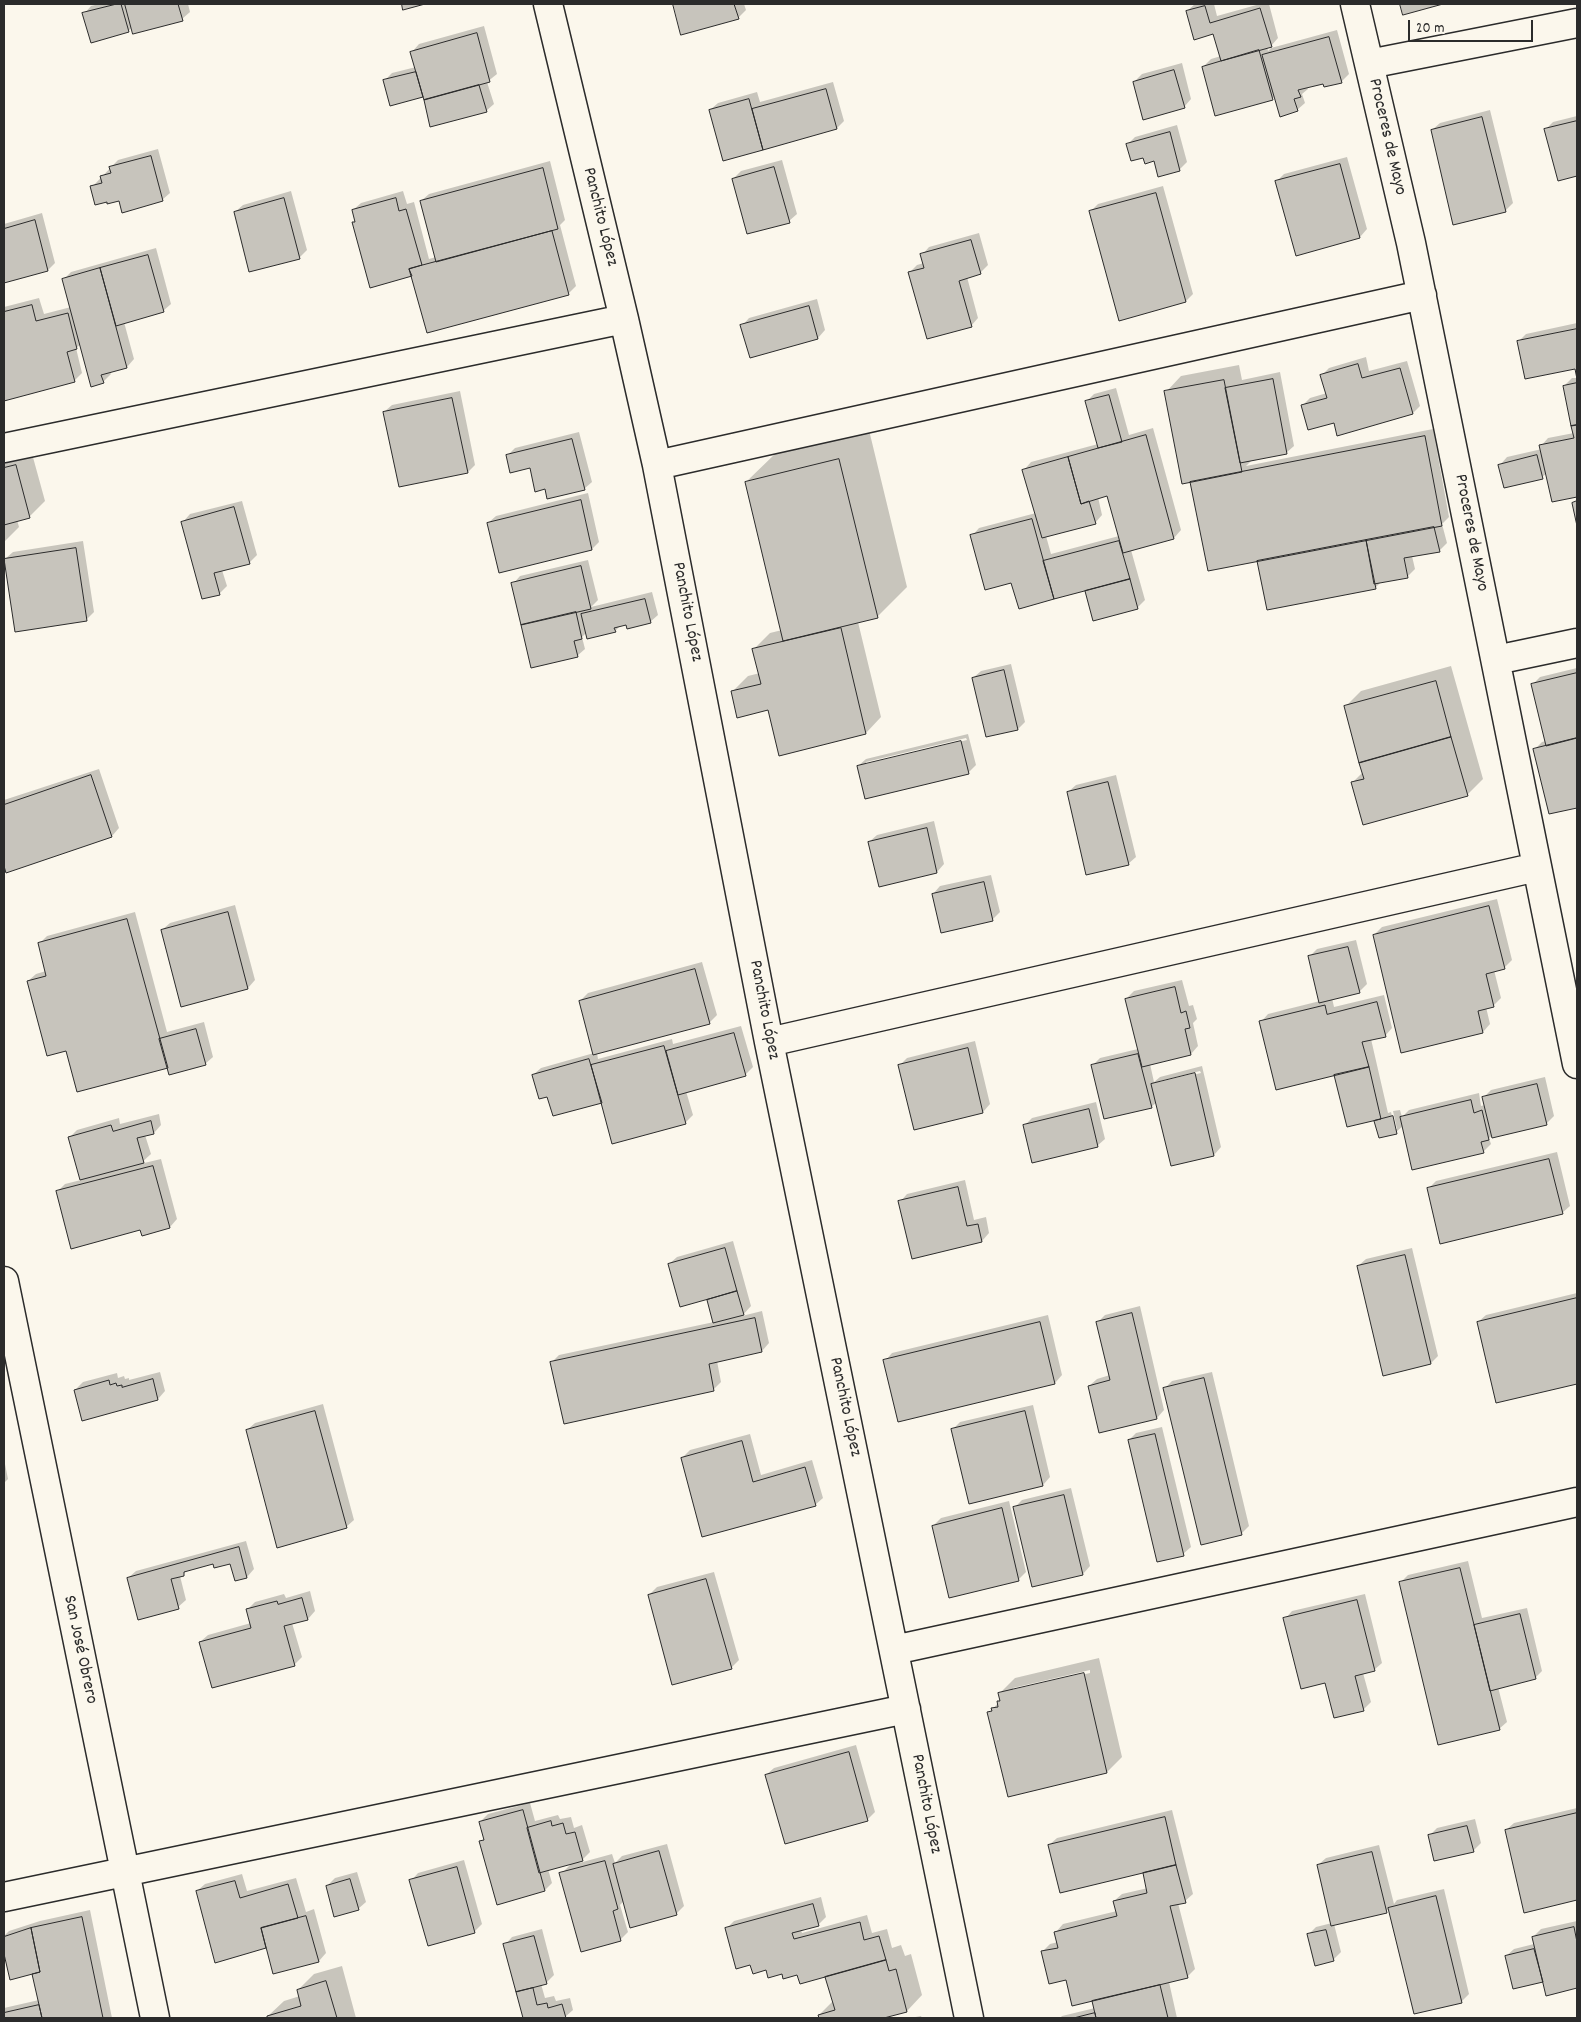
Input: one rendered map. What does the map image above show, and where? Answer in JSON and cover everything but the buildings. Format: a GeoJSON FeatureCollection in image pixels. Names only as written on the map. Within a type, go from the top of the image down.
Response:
{"type":"FeatureCollection","features":[{"type":"Feature","properties":{"kind":"street","name":"Panchito López"},"geometry":{"type":"LineString","coordinates":[[548,4],[658,466],[769,1042],[969,2018]]}},
{"type":"Feature","properties":{"kind":"street","name":"Proceres de Mayo"},"geometry":{"type":"LineString","coordinates":[[1355,4],[1422,295],[1577,1064]]}},
{"type":"Feature","properties":{"kind":"street"},"geometry":{"type":"LineString","coordinates":[[1369,64],[1577,23]]}},
{"type":"Feature","properties":{"kind":"street"},"geometry":{"type":"LineString","coordinates":[[658,466],[1422,295]]}},
{"type":"Feature","properties":{"kind":"street"},"geometry":{"type":"LineString","coordinates":[[4,448],[624,319]]}},
{"type":"Feature","properties":{"kind":"street"},"geometry":{"type":"LineString","coordinates":[[1496,660],[1577,643]]}},
{"type":"Feature","properties":{"kind":"street"},"geometry":{"type":"LineString","coordinates":[[769,1042],[1538,867]]}},
{"type":"Feature","properties":{"kind":"street","name":"San José Obrero"},"geometry":{"type":"LineString","coordinates":[[4,1281],[155,2018]]}},
{"type":"Feature","properties":{"kind":"street"},"geometry":{"type":"LineString","coordinates":[[894,1650],[1577,1502]]}},
{"type":"Feature","properties":{"kind":"street"},"geometry":{"type":"LineString","coordinates":[[4,1897],[906,1709]]}}]}
